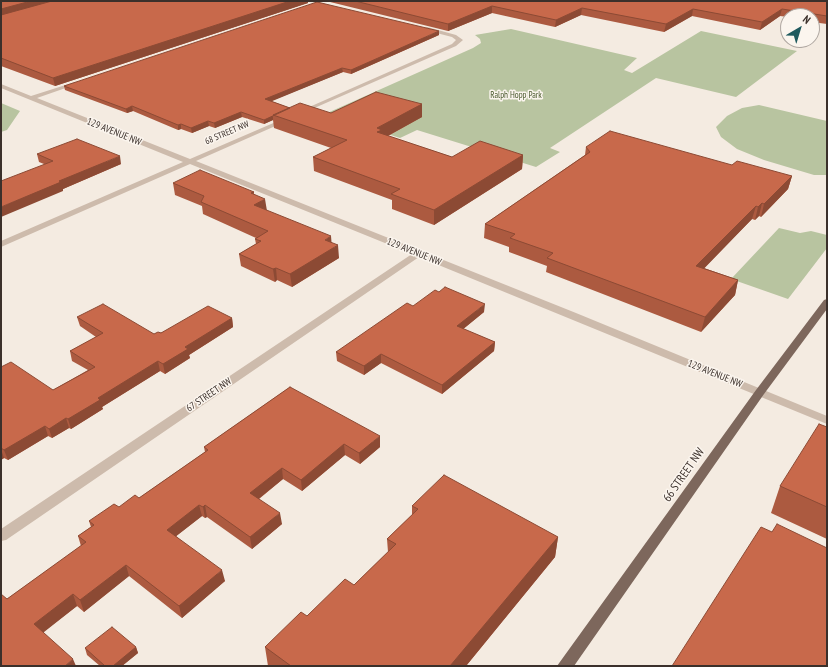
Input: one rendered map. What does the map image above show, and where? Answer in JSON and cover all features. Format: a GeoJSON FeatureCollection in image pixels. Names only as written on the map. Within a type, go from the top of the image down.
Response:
{"type":"FeatureCollection","features":[{"type":"Feature","properties":{"kind":"main road","name":"66 STREET NW"},"geometry":{"type":"LineString","coordinates":[[565,666],[760,392],[827,302]]}},
{"type":"Feature","properties":{"kind":"street"},"geometry":{"type":"LineString","coordinates":[[310,3],[319,2],[332,6]]}},
{"type":"Feature","properties":{"kind":"street","name":"68 STREET NW"},"geometry":{"type":"LineString","coordinates":[[1,244],[454,45],[460,40],[454,36],[424,28]]}},
{"type":"Feature","properties":{"kind":"street"},"geometry":{"type":"LineString","coordinates":[[30,98],[83,81]]}},
{"type":"Feature","properties":{"kind":"street","name":"129 AVENUE NW"},"geometry":{"type":"LineString","coordinates":[[1,86],[187,162],[573,315],[827,420]]}},
{"type":"Feature","properties":{"kind":"street","name":"67 STREET NW"},"geometry":{"type":"LineString","coordinates":[[1,536],[417,254]]}},
{"type":"Feature","properties":{"kind":"green space","name":"Ralph Hopp Park"},"geometry":{"type":"Polygon","coordinates":[[[511,29],[637,58],[624,70],[632,73],[701,31],[797,51],[736,97],[656,78],[550,148],[560,152],[536,167],[417,130],[400,138],[325,114],[473,48],[481,43],[480,39],[475,35],[511,29]]]}},
{"type":"Feature","properties":{"kind":"green space"},"geometry":{"type":"Polygon","coordinates":[[[1,103],[20,111],[7,130],[1,132],[1,103]]]}},
{"type":"Feature","properties":{"kind":"green space"},"geometry":{"type":"Polygon","coordinates":[[[759,105],[827,121],[827,175],[814,175],[764,160],[737,149],[721,137],[716,127],[727,116],[742,108],[759,105]]]}},
{"type":"Feature","properties":{"kind":"green space"},"geometry":{"type":"Polygon","coordinates":[[[779,228],[800,233],[811,231],[827,235],[827,248],[788,299],[731,279],[779,228]]]}},
{"type":"Feature","properties":{"kind":"building"},"geometry":{"type":"Polygon","coordinates":[[[1,1],[31,1],[1,9],[1,1]]]}},
{"type":"Feature","properties":{"kind":"building"},"geometry":{"type":"Polygon","coordinates":[[[52,1],[290,1],[53,78],[1,58],[1,15],[52,1]]]}},
{"type":"Feature","properties":{"kind":"building"},"geometry":{"type":"Polygon","coordinates":[[[355,1],[827,1],[827,16],[820,15],[820,8],[780,8],[780,10],[762,22],[693,9],[666,24],[582,8],[556,20],[492,6],[448,24],[355,1]]]}},
{"type":"Feature","properties":{"kind":"building"},"geometry":{"type":"Polygon","coordinates":[[[317,2],[439,31],[351,70],[342,68],[265,99],[290,108],[264,120],[241,112],[214,123],[208,121],[191,128],[181,124],[178,125],[132,106],[126,109],[64,86],[317,2]]]}},
{"type":"Feature","properties":{"kind":"building"},"geometry":{"type":"Polygon","coordinates":[[[376,92],[422,104],[377,128],[382,130],[377,132],[452,157],[480,141],[523,155],[434,210],[391,194],[400,189],[313,157],[347,140],[273,115],[300,103],[331,113],[376,92]]]}},
{"type":"Feature","properties":{"kind":"building"},"geometry":{"type":"Polygon","coordinates":[[[610,131],[732,165],[737,161],[792,176],[764,204],[762,203],[758,207],[756,206],[696,266],[738,280],[705,317],[547,258],[553,253],[510,238],[515,234],[485,224],[590,152],[586,147],[610,131]]]}},
{"type":"Feature","properties":{"kind":"building"},"geometry":{"type":"Polygon","coordinates":[[[77,139],[120,156],[1,207],[1,181],[53,161],[37,154],[77,139]]]}},
{"type":"Feature","properties":{"kind":"building"},"geometry":{"type":"Polygon","coordinates":[[[200,170],[254,192],[251,193],[265,199],[254,205],[331,236],[325,240],[338,245],[290,274],[276,268],[273,269],[239,254],[261,241],[255,239],[268,231],[201,202],[204,196],[173,183],[200,170]]]}},
{"type":"Feature","properties":{"kind":"building"},"geometry":{"type":"Polygon","coordinates":[[[445,287],[485,304],[457,326],[495,342],[442,385],[381,354],[364,366],[336,352],[407,303],[413,306],[435,290],[439,292],[445,287]]]}},
{"type":"Feature","properties":{"kind":"building"},"geometry":{"type":"Polygon","coordinates":[[[103,304],[154,334],[158,332],[161,333],[208,306],[232,318],[185,347],[188,349],[163,364],[158,361],[98,398],[100,400],[68,419],[66,418],[49,429],[45,426],[4,450],[1,448],[1,367],[11,362],[53,390],[95,367],[70,351],[103,333],[77,317],[103,304]]]}},
{"type":"Feature","properties":{"kind":"building"},"geometry":{"type":"Polygon","coordinates":[[[290,387],[380,436],[359,453],[344,444],[301,480],[282,468],[250,493],[280,513],[250,537],[205,505],[203,507],[199,505],[167,530],[222,570],[179,606],[126,565],[80,600],[73,594],[34,624],[73,659],[65,666],[1,666],[1,594],[7,599],[86,542],[78,536],[94,525],[89,521],[114,504],[119,507],[135,495],[139,498],[208,450],[204,447],[290,387]]]}},
{"type":"Feature","properties":{"kind":"building"},"geometry":{"type":"Polygon","coordinates":[[[819,424],[827,427],[827,507],[780,486],[819,424]]]}},
{"type":"Feature","properties":{"kind":"building"},"geometry":{"type":"Polygon","coordinates":[[[444,475],[558,537],[450,666],[291,666],[265,647],[301,612],[307,616],[345,579],[354,585],[396,544],[387,539],[418,509],[412,506],[444,475]]]}},
{"type":"Feature","properties":{"kind":"building"},"geometry":{"type":"Polygon","coordinates":[[[777,524],[827,548],[827,666],[672,666],[761,527],[772,532],[777,524]]]}},
{"type":"Feature","properties":{"kind":"building"},"geometry":{"type":"Polygon","coordinates":[[[112,627],[136,647],[113,666],[105,666],[85,648],[112,627]]]}}]}
